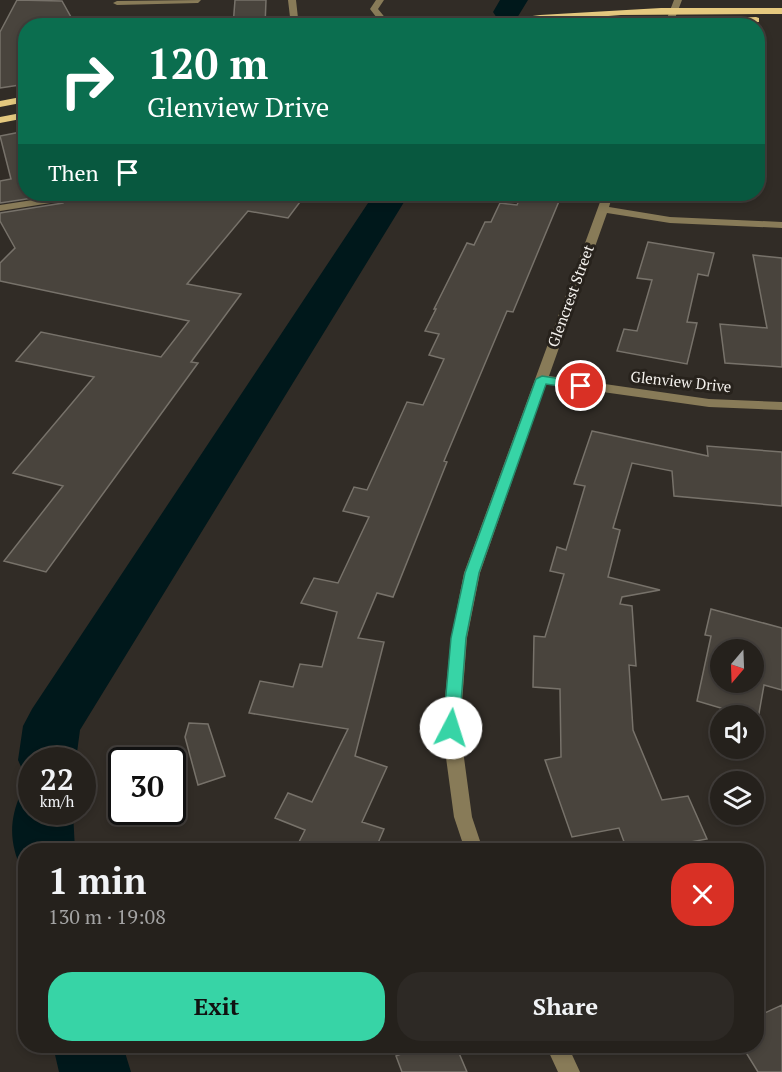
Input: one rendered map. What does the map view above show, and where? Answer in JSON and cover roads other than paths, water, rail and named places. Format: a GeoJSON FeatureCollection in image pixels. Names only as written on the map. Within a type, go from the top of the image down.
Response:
{"type":"FeatureCollection","features":[{"type":"Feature","properties":{"kind":"main road"},"geometry":{"type":"LineString","coordinates":[[517,18],[674,11],[782,11]]}},
{"type":"Feature","properties":{"kind":"main road"},"geometry":{"type":"LineString","coordinates":[[765,21],[782,21]]}},
{"type":"Feature","properties":{"kind":"main road"},"geometry":{"type":"LineString","coordinates":[[0,104],[18,101]]}},
{"type":"Feature","properties":{"kind":"main road"},"geometry":{"type":"LineString","coordinates":[[0,120],[18,117]]}},
{"type":"Feature","properties":{"kind":"street"},"geometry":{"type":"LineString","coordinates":[[117,3],[198,0],[195,18]]}},
{"type":"Feature","properties":{"kind":"street"},"geometry":{"type":"LineString","coordinates":[[292,0],[294,18]]}},
{"type":"Feature","properties":{"kind":"street"},"geometry":{"type":"LineString","coordinates":[[380,0],[374,9],[381,18]]}},
{"type":"Feature","properties":{"kind":"street"},"geometry":{"type":"LineString","coordinates":[[671,18],[678,0]]}},
{"type":"Feature","properties":{"kind":"street"},"geometry":{"type":"LineString","coordinates":[[0,208],[46,201]]}},
{"type":"Feature","properties":{"kind":"street","name":"Glencrest Street"},"geometry":{"type":"LineString","coordinates":[[472,843],[463,817],[451,728],[459,638],[472,573],[605,201]]}},
{"type":"Feature","properties":{"kind":"street"},"geometry":{"type":"LineString","coordinates":[[602,210],[670,220],[782,225]]}},
{"type":"Feature","properties":{"kind":"street","name":"Glenview Drive"},"geometry":{"type":"LineString","coordinates":[[542,379],[709,403],[782,406]]}},
{"type":"Feature","properties":{"kind":"street"},"geometry":{"type":"LineString","coordinates":[[560,1053],[569,1072]]}},
{"type":"Feature","properties":{"kind":"waterway"},"geometry":{"type":"LineString","coordinates":[[507,12],[514,0]]}},
{"type":"Feature","properties":{"kind":"waterway"},"geometry":{"type":"LineString","coordinates":[[49,747],[52,726],[387,201]]}},
{"type":"Feature","properties":{"kind":"waterway"},"geometry":{"type":"LineString","coordinates":[[43,825],[44,843]]}},
{"type":"Feature","properties":{"kind":"waterway"},"geometry":{"type":"LineString","coordinates":[[90,1053],[95,1072]]}}]}
